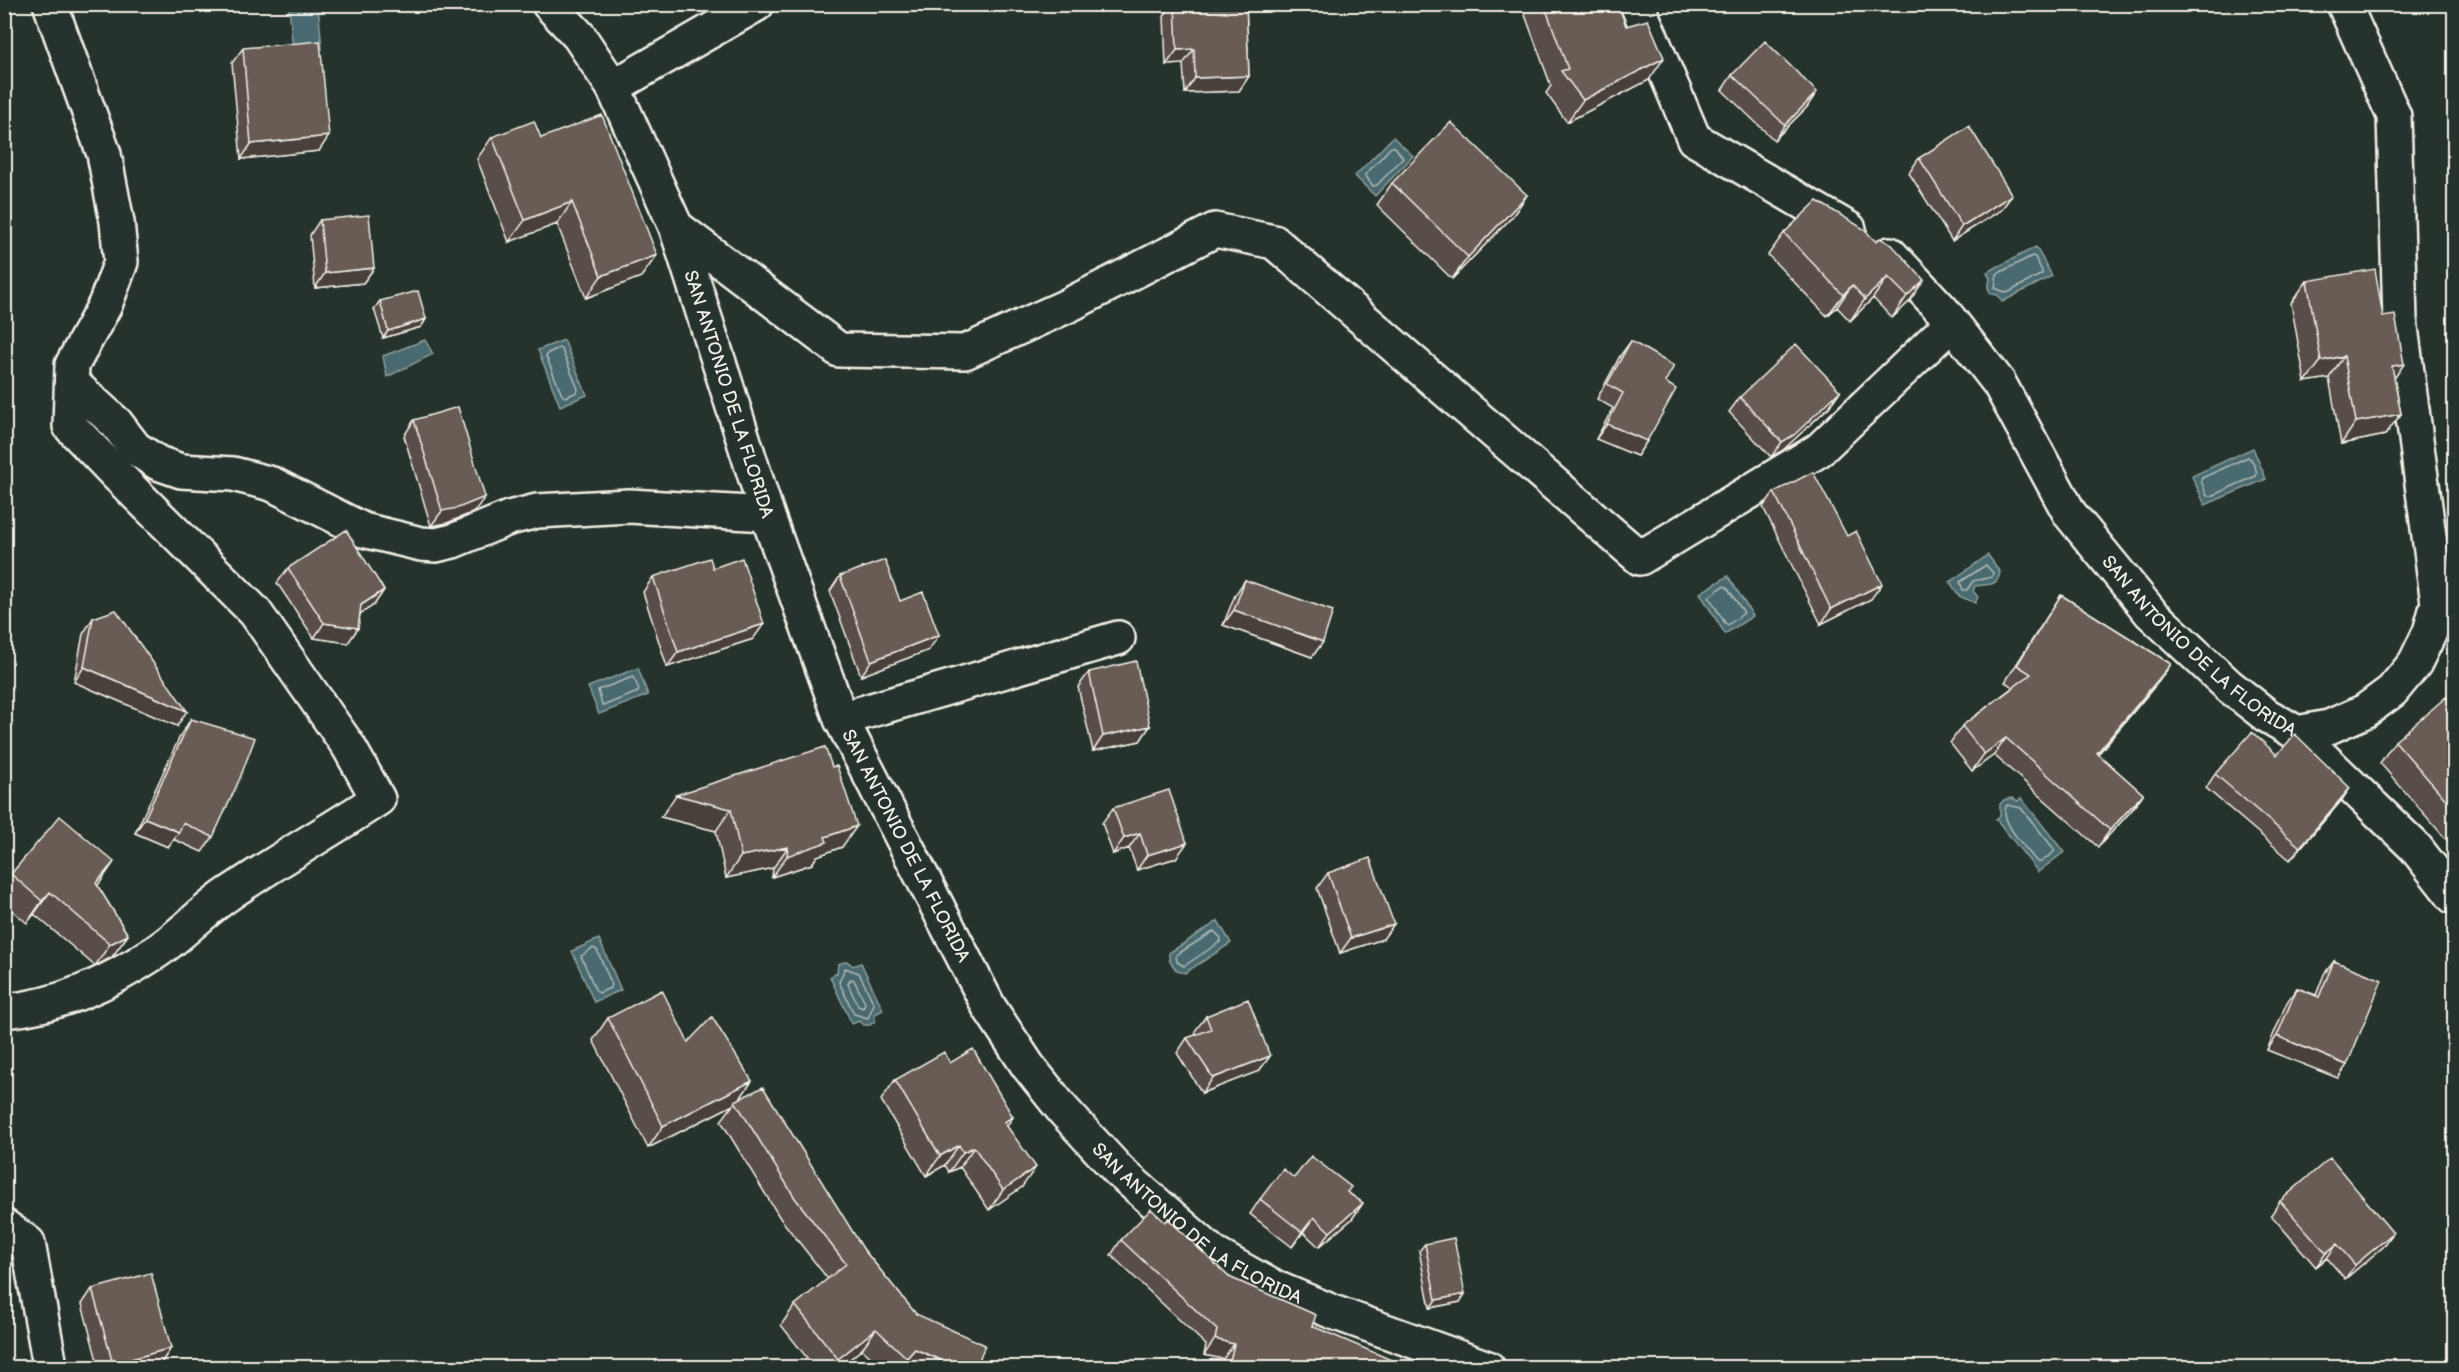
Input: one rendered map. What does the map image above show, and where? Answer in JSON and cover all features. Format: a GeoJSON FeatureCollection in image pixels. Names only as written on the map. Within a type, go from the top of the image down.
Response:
{"type":"FeatureCollection","features":[{"type":"Feature","properties":{"kind":"street"},"geometry":{"type":"LineString","coordinates":[[4,1011],[32,1009],[83,994],[117,975],[156,951],[226,896],[378,799],[349,747],[255,612],[70,426],[72,365],[105,306],[121,262],[117,222],[104,154],[50,4]]}},
{"type":"Feature","properties":{"kind":"street","name":"SAN ANTONIO DE LA FLORIDA"},"geometry":{"type":"LineString","coordinates":[[549,4],[579,36],[613,87],[676,227],[767,514],[841,718],[989,1007],[1028,1066],[1063,1110],[1119,1171],[1214,1254],[1271,1286],[1333,1312],[1488,1368]]}},
{"type":"Feature","properties":{"kind":"street"},"geometry":{"type":"LineString","coordinates":[[613,87],[757,4]]}},
{"type":"Feature","properties":{"kind":"street","name":"SAN ANTONIO DE LA FLORIDA"},"geometry":{"type":"LineString","coordinates":[[1637,4],[1694,139],[1888,252],[1952,323],[1999,383],[2070,514],[2151,613],[2229,686],[2266,715],[2297,733],[2329,727],[2365,711],[2392,691],[2415,663],[2430,632],[2438,603],[2400,320],[2394,116],[2344,4]]}},
{"type":"Feature","properties":{"kind":"street"},"geometry":{"type":"LineString","coordinates":[[676,227],[838,350],[965,352],[1067,306],[1215,230],[1275,242],[1640,558],[1819,450],[1952,323]]}},
{"type":"Feature","properties":{"kind":"street"},"geometry":{"type":"LineString","coordinates":[[72,383],[116,423],[135,448],[158,463],[181,471],[233,474],[272,484],[363,530],[421,544],[436,545],[509,518],[537,511],[629,506],[767,514]]}},
{"type":"Feature","properties":{"kind":"street"},"geometry":{"type":"LineString","coordinates":[[841,718],[1118,638]]}},
{"type":"Feature","properties":{"kind":"street"},"geometry":{"type":"LineString","coordinates":[[2297,733],[2415,847],[2454,897]]}},
{"type":"Feature","properties":{"kind":"street"},"geometry":{"type":"LineString","coordinates":[[4,1226],[28,1243],[49,1360],[47,1368]]}},
{"type":"Feature","properties":{"kind":"water"},"geometry":{"type":"Polygon","coordinates":[[[289,5],[318,5],[322,49],[293,52],[289,5]]]}},
{"type":"Feature","properties":{"kind":"water"},"geometry":{"type":"Polygon","coordinates":[[[1393,137],[1413,156],[1375,196],[1355,176],[1393,137]]]}},
{"type":"Feature","properties":{"kind":"water"},"geometry":{"type":"Polygon","coordinates":[[[2036,247],[2052,276],[2002,302],[1998,295],[1991,294],[1988,288],[1990,279],[1987,272],[2036,247]]]}},
{"type":"Feature","properties":{"kind":"water"},"geometry":{"type":"Polygon","coordinates":[[[425,340],[433,354],[387,377],[383,356],[425,340]]]}},
{"type":"Feature","properties":{"kind":"water"},"geometry":{"type":"Polygon","coordinates":[[[564,340],[587,395],[560,406],[538,350],[564,340]]]}},
{"type":"Feature","properties":{"kind":"water"},"geometry":{"type":"Polygon","coordinates":[[[2253,448],[2266,479],[2205,505],[2192,476],[2253,448]]]}},
{"type":"Feature","properties":{"kind":"water"},"geometry":{"type":"Polygon","coordinates":[[[1988,555],[2000,572],[1997,581],[1975,586],[1973,591],[1978,597],[1975,603],[1959,596],[1950,582],[1988,555]]]}},
{"type":"Feature","properties":{"kind":"water"},"geometry":{"type":"Polygon","coordinates":[[[1728,576],[1753,616],[1725,634],[1700,593],[1728,576]]]}},
{"type":"Feature","properties":{"kind":"water"},"geometry":{"type":"Polygon","coordinates":[[[638,668],[648,695],[599,714],[588,687],[638,668]]]}},
{"type":"Feature","properties":{"kind":"water"},"geometry":{"type":"Polygon","coordinates":[[[2012,798],[2018,801],[2021,798],[2064,852],[2038,872],[1996,819],[2000,816],[2000,804],[2012,798]]]}},
{"type":"Feature","properties":{"kind":"water"},"geometry":{"type":"Polygon","coordinates":[[[1218,921],[1231,943],[1185,973],[1177,971],[1169,960],[1169,953],[1218,921]]]}},
{"type":"Feature","properties":{"kind":"water"},"geometry":{"type":"Polygon","coordinates":[[[599,939],[621,990],[594,1002],[572,951],[599,939]]]}},
{"type":"Feature","properties":{"kind":"water"},"geometry":{"type":"Polygon","coordinates":[[[847,961],[853,966],[861,963],[883,1010],[875,1014],[875,1021],[870,1025],[863,1025],[859,1021],[852,1024],[830,977],[837,973],[838,964],[847,961]]]}},
{"type":"Feature","properties":{"kind":"building"},"geometry":{"type":"Polygon","coordinates":[[[1175,4],[1246,4],[1249,76],[1195,78],[1194,49],[1177,50],[1175,4]]]}},
{"type":"Feature","properties":{"kind":"building"},"geometry":{"type":"Polygon","coordinates":[[[1544,4],[1618,4],[1626,26],[1648,20],[1664,58],[1583,100],[1561,71],[1568,69],[1544,4]]]}},
{"type":"Feature","properties":{"kind":"building"},"geometry":{"type":"Polygon","coordinates":[[[320,41],[329,136],[251,144],[243,48],[320,41]]]}},
{"type":"Feature","properties":{"kind":"building"},"geometry":{"type":"Polygon","coordinates":[[[1765,41],[1817,92],[1785,125],[1732,75],[1765,41]]]}},
{"type":"Feature","properties":{"kind":"building"},"geometry":{"type":"Polygon","coordinates":[[[602,115],[657,255],[601,276],[572,202],[525,220],[492,137],[534,121],[541,138],[602,115]]]}},
{"type":"Feature","properties":{"kind":"building"},"geometry":{"type":"Polygon","coordinates":[[[1451,122],[1527,195],[1468,257],[1392,183],[1451,122]]]}},
{"type":"Feature","properties":{"kind":"building"},"geometry":{"type":"Polygon","coordinates":[[[1969,126],[2012,195],[1962,226],[1919,158],[1969,126]]]}},
{"type":"Feature","properties":{"kind":"building"},"geometry":{"type":"Polygon","coordinates":[[[1817,201],[1864,229],[1876,242],[1880,238],[1892,245],[1924,280],[1907,296],[1888,277],[1865,299],[1852,285],[1843,295],[1784,233],[1817,201]]]}},
{"type":"Feature","properties":{"kind":"building"},"geometry":{"type":"Polygon","coordinates":[[[369,215],[374,268],[325,273],[320,220],[369,215]]]}},
{"type":"Feature","properties":{"kind":"building"},"geometry":{"type":"Polygon","coordinates":[[[2375,269],[2383,317],[2395,315],[2404,364],[2392,366],[2401,414],[2356,422],[2344,356],[2321,361],[2307,281],[2375,269]]]}},
{"type":"Feature","properties":{"kind":"building"},"geometry":{"type":"Polygon","coordinates":[[[418,291],[426,319],[388,331],[380,301],[418,291]]]}},
{"type":"Feature","properties":{"kind":"building"},"geometry":{"type":"Polygon","coordinates":[[[1631,341],[1674,366],[1665,382],[1676,389],[1647,441],[1607,424],[1623,393],[1607,384],[1631,341]]]}},
{"type":"Feature","properties":{"kind":"building"},"geometry":{"type":"Polygon","coordinates":[[[1796,344],[1840,391],[1794,435],[1782,442],[1740,397],[1796,344]]]}},
{"type":"Feature","properties":{"kind":"building"},"geometry":{"type":"Polygon","coordinates":[[[458,407],[485,497],[458,508],[442,511],[414,420],[458,407]]]}},
{"type":"Feature","properties":{"kind":"building"},"geometry":{"type":"Polygon","coordinates":[[[1813,472],[1847,536],[1856,531],[1882,584],[1831,609],[1774,492],[1813,472]]]}},
{"type":"Feature","properties":{"kind":"building"},"geometry":{"type":"Polygon","coordinates":[[[346,530],[384,590],[361,605],[358,628],[324,623],[288,568],[346,530]]]}},
{"type":"Feature","properties":{"kind":"building"},"geometry":{"type":"Polygon","coordinates":[[[710,558],[713,568],[742,558],[764,624],[678,652],[653,577],[710,558]]]}},
{"type":"Feature","properties":{"kind":"building"},"geometry":{"type":"Polygon","coordinates":[[[885,560],[900,601],[923,592],[939,635],[871,661],[840,576],[885,560]]]}},
{"type":"Feature","properties":{"kind":"building"},"geometry":{"type":"Polygon","coordinates":[[[1245,580],[1333,611],[1323,642],[1234,610],[1245,580]]]}},
{"type":"Feature","properties":{"kind":"building"},"geometry":{"type":"Polygon","coordinates":[[[2061,595],[2171,664],[2097,753],[2143,794],[2110,830],[2006,738],[1984,754],[1962,726],[2031,674],[2017,665],[2061,595]]]}},
{"type":"Feature","properties":{"kind":"building"},"geometry":{"type":"Polygon","coordinates":[[[116,610],[187,711],[84,667],[93,618],[116,610]]]}},
{"type":"Feature","properties":{"kind":"building"},"geometry":{"type":"Polygon","coordinates":[[[1136,661],[1150,726],[1103,736],[1089,672],[1136,661]]]}},
{"type":"Feature","properties":{"kind":"building"},"geometry":{"type":"Polygon","coordinates":[[[2446,697],[2454,706],[2454,809],[2395,741],[2446,697]]]}},
{"type":"Feature","properties":{"kind":"building"},"geometry":{"type":"Polygon","coordinates":[[[191,719],[255,738],[240,778],[213,837],[183,823],[179,832],[145,818],[191,719]]]}},
{"type":"Feature","properties":{"kind":"building"},"geometry":{"type":"Polygon","coordinates":[[[2252,732],[2277,755],[2295,734],[2350,788],[2300,847],[2215,774],[2252,732]]]}},
{"type":"Feature","properties":{"kind":"building"},"geometry":{"type":"Polygon","coordinates":[[[825,747],[832,767],[837,766],[857,826],[825,837],[827,842],[787,856],[788,847],[741,856],[731,809],[676,795],[825,747]]]}},
{"type":"Feature","properties":{"kind":"building"},"geometry":{"type":"Polygon","coordinates":[[[1169,790],[1187,843],[1147,855],[1140,833],[1124,838],[1113,808],[1169,790]]]}},
{"type":"Feature","properties":{"kind":"building"},"geometry":{"type":"Polygon","coordinates":[[[60,816],[114,862],[96,883],[128,935],[110,944],[50,892],[42,901],[11,874],[60,816]]]}},
{"type":"Feature","properties":{"kind":"building"},"geometry":{"type":"Polygon","coordinates":[[[1370,858],[1394,924],[1351,938],[1328,873],[1370,858]]]}},
{"type":"Feature","properties":{"kind":"building"},"geometry":{"type":"Polygon","coordinates":[[[2334,961],[2382,980],[2347,1065],[2277,1036],[2297,988],[2319,997],[2334,961]]]}},
{"type":"Feature","properties":{"kind":"building"},"geometry":{"type":"Polygon","coordinates":[[[662,990],[688,1042],[712,1017],[752,1081],[663,1126],[608,1018],[662,990]]]}},
{"type":"Feature","properties":{"kind":"building"},"geometry":{"type":"Polygon","coordinates":[[[1248,999],[1270,1056],[1213,1078],[1187,1038],[1211,1029],[1206,1016],[1248,999]]]}},
{"type":"Feature","properties":{"kind":"building"},"geometry":{"type":"Polygon","coordinates":[[[973,1049],[1013,1117],[1004,1122],[1036,1167],[1003,1190],[974,1147],[963,1152],[959,1145],[940,1156],[895,1080],[944,1052],[950,1063],[973,1049]]]}},
{"type":"Feature","properties":{"kind":"building"},"geometry":{"type":"Polygon","coordinates":[[[763,1087],[864,1250],[916,1314],[985,1345],[976,1368],[958,1368],[915,1349],[907,1358],[876,1329],[838,1359],[795,1305],[846,1264],[795,1198],[735,1101],[763,1087]]]}},
{"type":"Feature","properties":{"kind":"building"},"geometry":{"type":"Polygon","coordinates":[[[1311,1156],[1351,1187],[1347,1192],[1363,1203],[1330,1232],[1314,1217],[1302,1232],[1260,1199],[1283,1169],[1294,1178],[1311,1156]]]}},
{"type":"Feature","properties":{"kind":"building"},"geometry":{"type":"Polygon","coordinates":[[[2330,1158],[2393,1233],[2355,1265],[2337,1244],[2326,1253],[2280,1201],[2330,1158]]]}},
{"type":"Feature","properties":{"kind":"building"},"geometry":{"type":"Polygon","coordinates":[[[1151,1209],[1165,1222],[1168,1219],[1229,1277],[1316,1315],[1312,1326],[1394,1361],[1390,1368],[1246,1368],[1230,1361],[1234,1344],[1215,1339],[1217,1330],[1121,1240],[1151,1209]]]}},
{"type":"Feature","properties":{"kind":"building"},"geometry":{"type":"Polygon","coordinates":[[[1454,1238],[1465,1294],[1436,1300],[1425,1244],[1454,1238]]]}},
{"type":"Feature","properties":{"kind":"building"},"geometry":{"type":"Polygon","coordinates":[[[151,1273],[171,1348],[113,1364],[92,1289],[151,1273]]]}},
{"type":"Feature","properties":{"kind":"building"},"geometry":{"type":"Polygon","coordinates":[[[4,1349],[7,1365],[4,1365],[4,1349]]]}}]}
